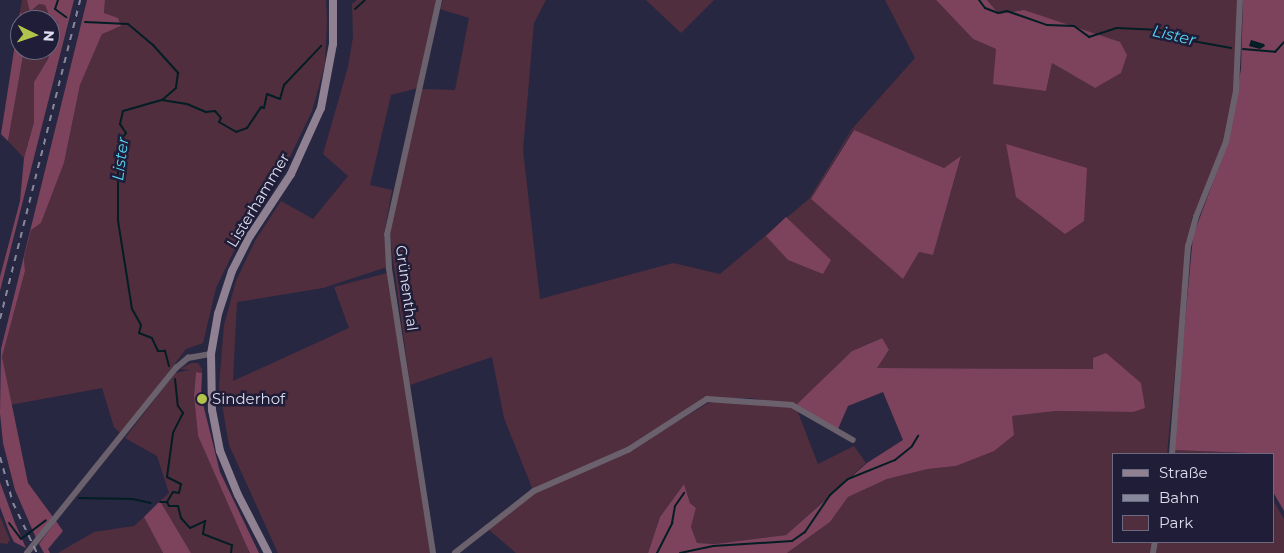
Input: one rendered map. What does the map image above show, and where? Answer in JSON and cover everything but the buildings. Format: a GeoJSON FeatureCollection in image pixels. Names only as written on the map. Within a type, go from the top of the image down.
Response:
{"type":"FeatureCollection","features":[{"type":"Feature","properties":{"kind":"main road","name":"Listerhammer"},"geometry":{"type":"LineString","coordinates":[[268,553],[238,496],[220,452],[211,404],[211,354],[218,314],[232,271],[250,236],[291,174],[321,108],[333,44],[333,0]]}},
{"type":"Feature","properties":{"kind":"street","name":"Grünenthal"},"geometry":{"type":"LineString","coordinates":[[433,553],[389,268],[387,235],[439,0]]}},
{"type":"Feature","properties":{"kind":"street"},"geometry":{"type":"LineString","coordinates":[[1172,453],[1188,247],[1196,217],[1226,142],[1236,91],[1240,0]]}},
{"type":"Feature","properties":{"kind":"street"},"geometry":{"type":"LineString","coordinates":[[27,553],[176,368],[188,358],[211,354]]}},
{"type":"Feature","properties":{"kind":"street"},"geometry":{"type":"LineString","coordinates":[[455,553],[534,491],[628,450],[707,399],[792,405],[853,440]]}},
{"type":"Feature","properties":{"kind":"green space"},"geometry":{"type":"Polygon","coordinates":[[[22,0],[27,0],[32,10],[20,10],[22,0]]]}},
{"type":"Feature","properties":{"kind":"green space"},"geometry":{"type":"Polygon","coordinates":[[[105,0],[326,0],[327,22],[325,64],[312,111],[286,165],[247,224],[216,288],[203,343],[186,349],[121,434],[114,427],[102,388],[10,405],[2,357],[25,271],[24,258],[31,229],[41,223],[64,163],[80,85],[102,34],[110,29],[119,28],[117,18],[104,13],[105,0]]]}},
{"type":"Feature","properties":{"kind":"green space"},"geometry":{"type":"Polygon","coordinates":[[[357,0],[437,0],[418,88],[391,95],[370,185],[392,190],[384,234],[387,267],[323,288],[237,302],[233,381],[349,328],[334,287],[387,273],[431,553],[278,553],[229,445],[219,387],[224,325],[236,281],[255,241],[281,201],[313,219],[348,176],[323,154],[348,67],[353,37],[352,4],[357,0]]]}},
{"type":"Feature","properties":{"kind":"green space"},"geometry":{"type":"Polygon","coordinates":[[[443,0],[546,0],[534,23],[523,150],[540,299],[673,263],[720,274],[809,199],[852,129],[915,58],[885,0],[936,0],[973,39],[996,49],[1046,91],[1052,63],[1095,88],[1024,10],[999,14],[987,0],[1238,0],[1234,89],[1225,140],[1192,218],[1187,247],[1167,453],[1112,453],[1112,543],[1153,543],[1151,553],[787,553],[830,522],[848,497],[887,479],[928,469],[956,466],[1011,416],[1056,411],[1133,412],[1093,369],[876,368],[889,351],[881,338],[852,351],[796,405],[750,398],[704,398],[627,447],[533,490],[504,418],[492,357],[410,385],[390,236],[420,89],[455,90],[469,18],[440,9],[443,0]],[[853,130],[811,199],[903,278],[919,252],[933,255],[961,157],[944,168],[853,130]]]}},
{"type":"Feature","properties":{"kind":"green space"},"geometry":{"type":"Polygon","coordinates":[[[646,0],[714,0],[681,33],[646,0]]]}},
{"type":"Feature","properties":{"kind":"green space"},"geometry":{"type":"Polygon","coordinates":[[[39,4],[45,5],[47,10],[33,10],[39,4]]]}},
{"type":"Feature","properties":{"kind":"green space"},"geometry":{"type":"Polygon","coordinates":[[[22,60],[47,60],[34,82],[34,122],[24,158],[8,141],[22,60]]]}},
{"type":"Feature","properties":{"kind":"green space"},"geometry":{"type":"Polygon","coordinates":[[[191,363],[198,363],[202,369],[202,373],[196,372],[194,396],[198,436],[250,553],[191,553],[160,501],[169,493],[157,456],[125,438],[175,373],[190,370],[180,369],[191,363]]]}},
{"type":"Feature","properties":{"kind":"green space"},"geometry":{"type":"Polygon","coordinates":[[[720,401],[789,406],[797,410],[818,464],[854,446],[866,463],[786,535],[715,544],[697,543],[691,527],[696,508],[690,503],[684,484],[660,517],[648,553],[516,553],[488,529],[534,492],[628,452],[708,403],[720,401]]]}},
{"type":"Feature","properties":{"kind":"green space"},"geometry":{"type":"Polygon","coordinates":[[[1173,450],[1244,453],[1172,453],[1173,450]]]}},
{"type":"Feature","properties":{"kind":"green space"},"geometry":{"type":"Polygon","coordinates":[[[1274,502],[1284,519],[1284,553],[1156,553],[1158,543],[1274,543],[1274,502]]]}},
{"type":"Feature","properties":{"kind":"green space"},"geometry":{"type":"Polygon","coordinates":[[[0,516],[10,540],[7,544],[0,543],[0,516]]]}},
{"type":"Feature","properties":{"kind":"green space"},"geometry":{"type":"Polygon","coordinates":[[[144,517],[163,553],[58,553],[94,532],[134,526],[144,517]]]}},
{"type":"Feature","properties":{"kind":"shaded area"},"geometry":{"type":"Polygon","coordinates":[[[27,0],[74,0],[60,55],[60,10],[47,10],[45,5],[39,4],[30,10],[27,0]]]}},
{"type":"Feature","properties":{"kind":"shaded area"},"geometry":{"type":"Polygon","coordinates":[[[87,0],[105,0],[104,13],[118,18],[121,26],[102,34],[80,85],[64,163],[41,223],[31,230],[24,258],[25,271],[2,357],[28,483],[53,517],[36,538],[15,490],[3,443],[0,413],[1,349],[87,0]]]}},
{"type":"Feature","properties":{"kind":"shaded area"},"geometry":{"type":"Polygon","coordinates":[[[936,0],[987,0],[999,14],[1024,10],[1120,42],[1127,55],[1121,73],[1095,88],[1052,63],[1046,91],[993,84],[996,49],[973,39],[936,0]]]}},
{"type":"Feature","properties":{"kind":"shaded area"},"geometry":{"type":"Polygon","coordinates":[[[1243,0],[1284,0],[1284,511],[1274,494],[1274,453],[1173,450],[1193,236],[1228,142],[1241,69],[1243,0]]]}},
{"type":"Feature","properties":{"kind":"shaded area"},"geometry":{"type":"Polygon","coordinates":[[[13,60],[22,60],[8,141],[1,134],[13,60]]]}},
{"type":"Feature","properties":{"kind":"shaded area"},"geometry":{"type":"Polygon","coordinates":[[[47,60],[59,60],[0,291],[0,277],[20,201],[24,158],[34,122],[34,82],[47,60]]]}},
{"type":"Feature","properties":{"kind":"shaded area"},"geometry":{"type":"Polygon","coordinates":[[[854,130],[944,168],[961,156],[933,255],[919,252],[903,279],[811,199],[854,130]]]}},
{"type":"Feature","properties":{"kind":"shaded area"},"geometry":{"type":"Polygon","coordinates":[[[1006,144],[1087,168],[1084,221],[1065,234],[1016,197],[1006,144]]]}},
{"type":"Feature","properties":{"kind":"shaded area"},"geometry":{"type":"Polygon","coordinates":[[[786,217],[831,260],[823,274],[788,260],[766,236],[786,217]]]}},
{"type":"Feature","properties":{"kind":"shaded area"},"geometry":{"type":"Polygon","coordinates":[[[882,338],[889,350],[877,368],[1093,369],[1093,358],[1106,353],[1141,383],[1145,408],[1133,412],[1056,411],[1012,416],[1014,435],[994,451],[956,466],[928,469],[887,479],[848,497],[830,522],[787,553],[648,553],[660,517],[684,484],[690,503],[696,508],[691,527],[697,543],[715,544],[786,535],[867,463],[903,440],[883,392],[848,406],[838,429],[796,405],[852,351],[882,338]]]}},
{"type":"Feature","properties":{"kind":"shaded area"},"geometry":{"type":"Polygon","coordinates":[[[196,372],[202,373],[201,396],[220,472],[259,553],[250,553],[198,436],[194,396],[196,372]]]}},
{"type":"Feature","properties":{"kind":"shaded area"},"geometry":{"type":"Polygon","coordinates":[[[0,482],[26,548],[14,542],[10,534],[0,507],[0,482]]]}},
{"type":"Feature","properties":{"kind":"shaded area"},"geometry":{"type":"Polygon","coordinates":[[[160,501],[191,553],[163,553],[144,517],[160,501]]]}},
{"type":"Feature","properties":{"kind":"shaded area"},"geometry":{"type":"Polygon","coordinates":[[[56,521],[63,531],[48,549],[50,553],[44,553],[39,544],[56,521]]]}},
{"type":"Feature","properties":{"kind":"water"},"geometry":{"type":"Polygon","coordinates":[[[1251,40],[1265,46],[1260,49],[1249,46],[1251,40]]]}},
{"type":"Feature","properties":{"kind":"waterway"},"geometry":{"type":"LineString","coordinates":[[58,0],[55,9],[66,17]]}},
{"type":"Feature","properties":{"kind":"waterway","name":"Lister"},"geometry":{"type":"LineString","coordinates":[[355,9],[365,0]]}},
{"type":"Feature","properties":{"kind":"waterway","name":"Lister"},"geometry":{"type":"LineString","coordinates":[[979,0],[985,8],[998,13],[1007,11],[1047,25],[1074,26],[1089,37],[1117,28],[1160,30],[1187,40],[1231,48]]}},
{"type":"Feature","properties":{"kind":"waterway"},"geometry":{"type":"LineString","coordinates":[[85,22],[128,24],[153,45],[178,73],[176,88],[162,100]]}},
{"type":"Feature","properties":{"kind":"waterway","name":"Lister"},"geometry":{"type":"LineString","coordinates":[[1243,49],[1275,52],[1284,42]]}},
{"type":"Feature","properties":{"kind":"waterway","name":"Lister"},"geometry":{"type":"LineString","coordinates":[[169,366],[165,351],[158,351],[152,338],[139,333],[141,325],[132,309],[118,221],[118,165],[125,145],[123,137],[126,133],[120,124],[123,111],[162,100],[187,104],[206,112],[215,111],[221,118],[219,122],[236,132],[247,128],[261,107],[264,108],[267,94],[280,99],[284,85],[321,46]]}},
{"type":"Feature","properties":{"kind":"waterway","name":"Lister"},"geometry":{"type":"LineString","coordinates":[[175,379],[178,406],[183,413],[173,433],[167,477],[181,484],[179,493],[173,492],[167,502],[169,506],[178,506],[181,518],[190,528],[205,521],[203,534],[232,545],[231,553]]}},
{"type":"Feature","properties":{"kind":"waterway"},"geometry":{"type":"LineString","coordinates":[[680,553],[713,546],[792,541],[805,532],[830,495],[848,479],[895,460],[912,446],[918,436]]}},
{"type":"Feature","properties":{"kind":"waterway"},"geometry":{"type":"LineString","coordinates":[[657,553],[672,523],[675,506],[684,493]]}},
{"type":"Feature","properties":{"kind":"waterway"},"geometry":{"type":"LineString","coordinates":[[79,498],[133,499],[151,503]]}},
{"type":"Feature","properties":{"kind":"waterway","name":"Lister"},"geometry":{"type":"LineString","coordinates":[[160,502],[167,502]]}},
{"type":"Feature","properties":{"kind":"waterway"},"geometry":{"type":"LineString","coordinates":[[9,523],[21,539],[46,520]]}},
{"type":"Feature","properties":{"kind":"railway"},"geometry":{"type":"LineString","coordinates":[[0,319],[80,0]]}},
{"type":"Feature","properties":{"kind":"railway"},"geometry":{"type":"LineString","coordinates":[[0,457],[13,503],[37,553]]}},
{"type":"Feature","properties":{"kind":"place","name":"Sinderhof"},"geometry":{"type":"Point","coordinates":[202,399]}}]}
